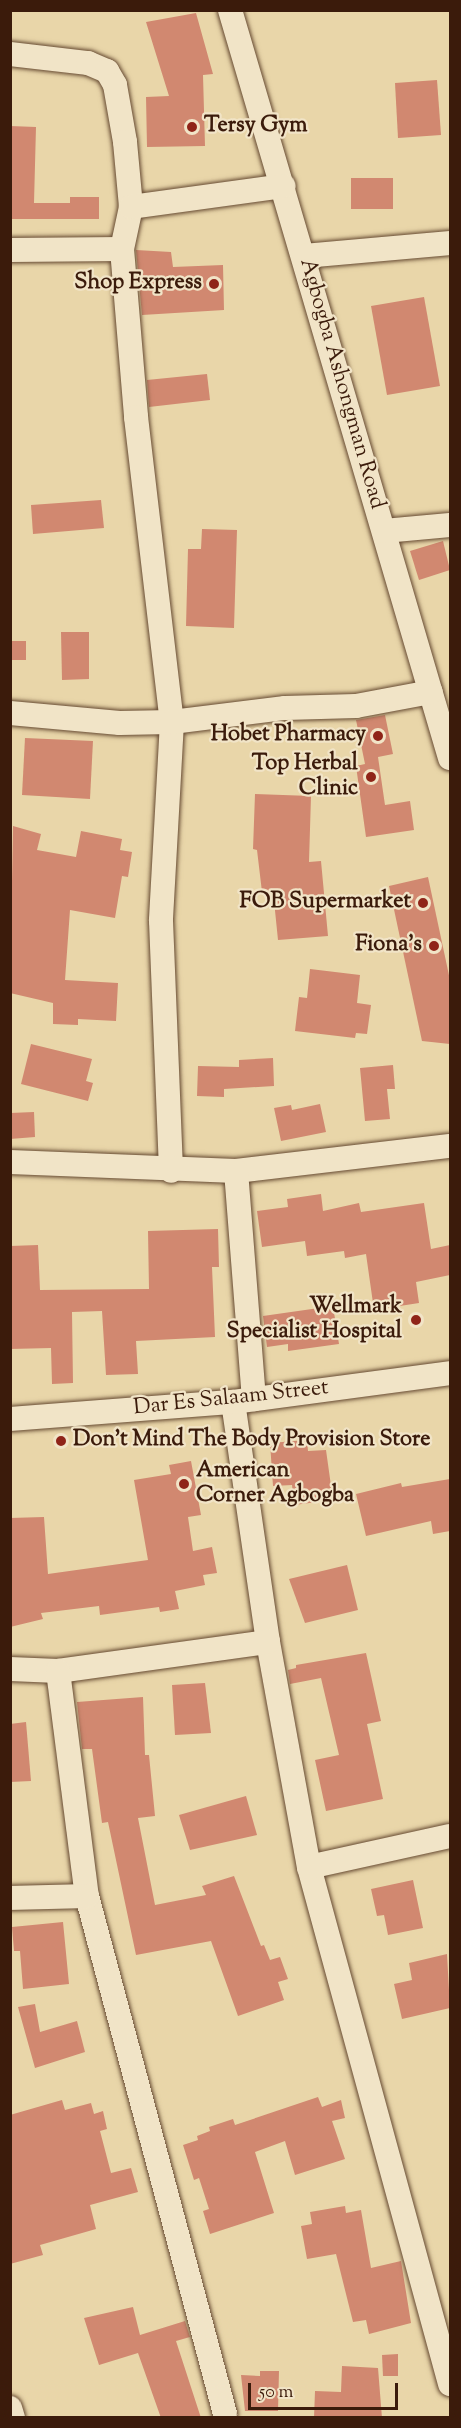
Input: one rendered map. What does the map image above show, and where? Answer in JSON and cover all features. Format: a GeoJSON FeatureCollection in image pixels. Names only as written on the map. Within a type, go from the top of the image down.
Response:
{"type":"FeatureCollection","features":[{"type":"Feature","properties":{"kind":"street","name":"Agbogba Ashongman Road"},"geometry":{"type":"LineString","coordinates":[[230,10],[284,186],[450,758]]}},
{"type":"Feature","properties":{"kind":"street"},"geometry":{"type":"LineString","coordinates":[[10,54],[88,63],[107,71],[115,85],[131,207],[122,249],[136,417],[172,722],[161,921],[171,1170]]}},
{"type":"Feature","properties":{"kind":"street"},"geometry":{"type":"LineString","coordinates":[[131,207],[284,186]]}},
{"type":"Feature","properties":{"kind":"street"},"geometry":{"type":"LineString","coordinates":[[304,256],[450,243]]}},
{"type":"Feature","properties":{"kind":"street"},"geometry":{"type":"LineString","coordinates":[[10,250],[122,249]]}},
{"type":"Feature","properties":{"kind":"street"},"geometry":{"type":"LineString","coordinates":[[384,531],[450,525]]}},
{"type":"Feature","properties":{"kind":"street"},"geometry":{"type":"LineString","coordinates":[[10,713],[120,723],[172,722],[285,708],[356,706],[431,692]]}},
{"type":"Feature","properties":{"kind":"street"},"geometry":{"type":"LineString","coordinates":[[10,1162],[171,1170],[236,1170],[450,1146]]}},
{"type":"Feature","properties":{"kind":"street"},"geometry":{"type":"LineString","coordinates":[[236,1170],[243,1401],[268,1642],[309,1867],[450,2384]]}},
{"type":"Feature","properties":{"kind":"street","name":"Dar Es Salaam Street"},"geometry":{"type":"LineString","coordinates":[[10,1419],[243,1401],[450,1373]]}},
{"type":"Feature","properties":{"kind":"street"},"geometry":{"type":"LineString","coordinates":[[10,1669],[57,1671],[268,1642]]}},
{"type":"Feature","properties":{"kind":"street"},"geometry":{"type":"LineString","coordinates":[[57,1671],[87,1896],[225,2414]]}},
{"type":"Feature","properties":{"kind":"street"},"geometry":{"type":"LineString","coordinates":[[309,1867],[450,1836]]}},
{"type":"Feature","properties":{"kind":"street"},"geometry":{"type":"LineString","coordinates":[[10,1898],[87,1896]]}},
{"type":"Feature","properties":{"kind":"street"},"geometry":{"type":"LineString","coordinates":[[10,2408],[13,2418]]}},
{"type":"Feature","properties":{"kind":"building"},"geometry":{"type":"Polygon","coordinates":[[[196,13],[213,74],[203,75],[205,146],[147,147],[146,97],[169,96],[146,22],[196,13]]]}},
{"type":"Feature","properties":{"kind":"building"},"geometry":{"type":"Polygon","coordinates":[[[437,80],[441,135],[398,138],[395,83],[437,80]]]}},
{"type":"Feature","properties":{"kind":"building"},"geometry":{"type":"Polygon","coordinates":[[[10,126],[36,127],[34,203],[70,203],[70,197],[99,197],[99,219],[10,219],[10,126]]]}},
{"type":"Feature","properties":{"kind":"building"},"geometry":{"type":"Polygon","coordinates":[[[351,178],[393,178],[393,209],[351,209],[351,178]]]}},
{"type":"Feature","properties":{"kind":"building"},"geometry":{"type":"Polygon","coordinates":[[[136,250],[171,252],[173,267],[223,265],[224,310],[142,315],[136,250]]]}},
{"type":"Feature","properties":{"kind":"building"},"geometry":{"type":"Polygon","coordinates":[[[424,297],[440,386],[387,395],[371,306],[424,297]]]}},
{"type":"Feature","properties":{"kind":"building"},"geometry":{"type":"Polygon","coordinates":[[[207,374],[210,400],[149,407],[147,380],[207,374]]]}},
{"type":"Feature","properties":{"kind":"building"},"geometry":{"type":"Polygon","coordinates":[[[101,500],[104,528],[33,534],[31,505],[101,500]]]}},
{"type":"Feature","properties":{"kind":"building"},"geometry":{"type":"Polygon","coordinates":[[[202,529],[237,530],[234,628],[186,626],[188,549],[201,549],[202,529]]]}},
{"type":"Feature","properties":{"kind":"building"},"geometry":{"type":"Polygon","coordinates":[[[443,541],[450,570],[419,580],[410,551],[443,541]]]}},
{"type":"Feature","properties":{"kind":"building"},"geometry":{"type":"Polygon","coordinates":[[[61,632],[89,632],[89,679],[62,680],[61,632]]]}},
{"type":"Feature","properties":{"kind":"building"},"geometry":{"type":"Polygon","coordinates":[[[10,641],[26,641],[26,660],[10,660],[10,641]]]}},
{"type":"Feature","properties":{"kind":"building"},"geometry":{"type":"Polygon","coordinates":[[[385,715],[393,754],[378,757],[385,805],[410,801],[414,830],[366,837],[356,766],[365,764],[356,720],[385,715]]]}},
{"type":"Feature","properties":{"kind":"building"},"geometry":{"type":"Polygon","coordinates":[[[25,738],[93,741],[90,799],[22,795],[25,738]]]}},
{"type":"Feature","properties":{"kind":"building"},"geometry":{"type":"Polygon","coordinates":[[[255,794],[311,796],[309,862],[321,861],[328,936],[278,940],[273,891],[262,892],[257,850],[253,849],[255,794]]]}},
{"type":"Feature","properties":{"kind":"building"},"geometry":{"type":"Polygon","coordinates":[[[13,826],[41,834],[37,850],[76,857],[81,831],[122,839],[120,850],[132,852],[128,877],[122,876],[115,918],[70,910],[65,980],[118,983],[116,1021],[78,1019],[78,1025],[53,1024],[53,1003],[10,993],[13,826]]]}},
{"type":"Feature","properties":{"kind":"building"},"geometry":{"type":"Polygon","coordinates":[[[428,877],[450,980],[450,1044],[422,1041],[389,886],[428,877]]]}},
{"type":"Feature","properties":{"kind":"building"},"geometry":{"type":"Polygon","coordinates":[[[310,969],[360,975],[357,1003],[371,1005],[367,1034],[356,1033],[355,1038],[295,1031],[299,997],[307,998],[310,969]]]}},
{"type":"Feature","properties":{"kind":"building"},"geometry":{"type":"Polygon","coordinates":[[[31,1044],[92,1059],[86,1081],[93,1083],[88,1101],[21,1084],[31,1044]]]}},
{"type":"Feature","properties":{"kind":"building"},"geometry":{"type":"Polygon","coordinates":[[[273,1058],[274,1086],[224,1089],[224,1097],[197,1096],[198,1066],[239,1067],[239,1060],[273,1058]]]}},
{"type":"Feature","properties":{"kind":"building"},"geometry":{"type":"Polygon","coordinates":[[[393,1065],[395,1089],[387,1089],[390,1119],[365,1121],[360,1068],[393,1065]]]}},
{"type":"Feature","properties":{"kind":"building"},"geometry":{"type":"Polygon","coordinates":[[[320,1104],[326,1132],[281,1141],[274,1108],[291,1105],[292,1110],[320,1104]]]}},
{"type":"Feature","properties":{"kind":"building"},"geometry":{"type":"Polygon","coordinates":[[[34,1112],[35,1137],[10,1139],[10,1113],[34,1112]]]}},
{"type":"Feature","properties":{"kind":"building"},"geometry":{"type":"Polygon","coordinates":[[[321,1194],[323,1211],[359,1203],[361,1212],[424,1203],[431,1249],[450,1245],[450,1275],[416,1282],[419,1303],[374,1310],[366,1254],[345,1258],[344,1251],[307,1256],[305,1241],[262,1247],[257,1211],[288,1207],[287,1199],[321,1194]]]}},
{"type":"Feature","properties":{"kind":"building"},"geometry":{"type":"Polygon","coordinates":[[[218,1229],[219,1267],[212,1267],[215,1337],[136,1341],[138,1374],[106,1375],[102,1311],[72,1312],[73,1383],[52,1384],[51,1348],[10,1349],[10,1246],[38,1245],[40,1290],[149,1289],[148,1231],[218,1229]]]}},
{"type":"Feature","properties":{"kind":"building"},"geometry":{"type":"Polygon","coordinates":[[[333,1306],[339,1344],[288,1351],[288,1344],[267,1347],[263,1316],[333,1306]]]}},
{"type":"Feature","properties":{"kind":"building"},"geometry":{"type":"Polygon","coordinates":[[[307,1440],[308,1451],[326,1450],[333,1500],[294,1505],[292,1485],[273,1486],[270,1443],[307,1440]]]}},
{"type":"Feature","properties":{"kind":"building"},"geometry":{"type":"Polygon","coordinates":[[[191,1461],[201,1515],[188,1517],[193,1551],[212,1547],[217,1573],[203,1575],[205,1585],[175,1591],[179,1609],[160,1612],[159,1607],[100,1615],[99,1606],[41,1613],[43,1619],[10,1627],[10,1518],[44,1517],[48,1574],[148,1560],[134,1480],[171,1474],[169,1465],[191,1461]]]}},
{"type":"Feature","properties":{"kind":"building"},"geometry":{"type":"Polygon","coordinates":[[[450,1479],[450,1531],[433,1534],[431,1521],[366,1536],[356,1494],[401,1483],[402,1487],[450,1479]]]}},
{"type":"Feature","properties":{"kind":"building"},"geometry":{"type":"Polygon","coordinates":[[[347,1565],[358,1610],[305,1623],[289,1579],[347,1565]]]}},
{"type":"Feature","properties":{"kind":"building"},"geometry":{"type":"Polygon","coordinates":[[[366,1653],[381,1721],[367,1724],[383,1799],[326,1811],[315,1760],[339,1755],[321,1678],[290,1684],[288,1670],[296,1668],[296,1665],[366,1653]]]}},
{"type":"Feature","properties":{"kind":"building"},"geometry":{"type":"Polygon","coordinates":[[[205,1683],[211,1733],[175,1735],[172,1685],[205,1683]]]}},
{"type":"Feature","properties":{"kind":"building"},"geometry":{"type":"Polygon","coordinates":[[[143,1697],[145,1755],[149,1755],[155,1816],[138,1818],[155,1905],[206,1895],[202,1886],[234,1876],[261,1946],[264,1945],[270,1960],[280,1957],[288,1979],[278,1982],[284,2000],[238,2016],[211,1941],[136,1955],[108,1822],[102,1823],[92,1749],[82,1749],[77,1702],[143,1697]]]}},
{"type":"Feature","properties":{"kind":"building"},"geometry":{"type":"Polygon","coordinates":[[[26,1722],[31,1781],[10,1782],[10,1724],[26,1722]]]}},
{"type":"Feature","properties":{"kind":"building"},"geometry":{"type":"Polygon","coordinates":[[[246,1796],[257,1835],[190,1850],[179,1815],[246,1796]]]}},
{"type":"Feature","properties":{"kind":"building"},"geometry":{"type":"Polygon","coordinates":[[[413,1880],[423,1928],[388,1935],[384,1915],[377,1916],[371,1889],[413,1880]]]}},
{"type":"Feature","properties":{"kind":"building"},"geometry":{"type":"Polygon","coordinates":[[[63,1922],[69,1984],[23,1989],[20,1951],[14,1951],[12,1927],[63,1922]]]}},
{"type":"Feature","properties":{"kind":"building"},"geometry":{"type":"Polygon","coordinates":[[[447,1954],[450,2008],[402,2019],[394,1984],[412,1980],[409,1963],[447,1954]]]}},
{"type":"Feature","properties":{"kind":"building"},"geometry":{"type":"Polygon","coordinates":[[[35,2004],[40,2032],[77,2021],[85,2052],[35,2068],[18,2007],[35,2004]]]}},
{"type":"Feature","properties":{"kind":"building"},"geometry":{"type":"Polygon","coordinates":[[[318,2097],[322,2107],[341,2100],[345,2118],[332,2121],[345,2159],[295,2175],[285,2141],[255,2152],[274,2213],[210,2234],[203,2211],[209,2209],[199,2178],[194,2180],[183,2145],[198,2140],[197,2136],[210,2131],[209,2127],[233,2119],[235,2125],[318,2097]]]}},
{"type":"Feature","properties":{"kind":"building"},"geometry":{"type":"Polygon","coordinates":[[[62,2100],[65,2110],[91,2103],[94,2114],[103,2111],[107,2129],[100,2131],[111,2173],[131,2168],[138,2192],[90,2205],[96,2229],[40,2245],[43,2255],[10,2264],[10,2115],[62,2100]]]}},
{"type":"Feature","properties":{"kind":"building"},"geometry":{"type":"Polygon","coordinates":[[[345,2206],[346,2213],[361,2210],[371,2268],[401,2261],[411,2323],[369,2334],[366,2320],[353,2322],[336,2254],[307,2259],[301,2226],[312,2224],[310,2212],[345,2206]]]}},
{"type":"Feature","properties":{"kind":"building"},"geometry":{"type":"Polygon","coordinates":[[[133,2307],[140,2335],[185,2321],[190,2337],[176,2341],[201,2418],[161,2418],[138,2353],[99,2365],[84,2318],[133,2307]]]}},
{"type":"Feature","properties":{"kind":"building"},"geometry":{"type":"Polygon","coordinates":[[[398,2354],[398,2376],[383,2376],[382,2355],[398,2354]]]}},
{"type":"Feature","properties":{"kind":"building"},"geometry":{"type":"Polygon","coordinates":[[[342,2366],[378,2368],[382,2418],[314,2418],[315,2391],[341,2392],[342,2366]]]}},
{"type":"Feature","properties":{"kind":"building"},"geometry":{"type":"Polygon","coordinates":[[[260,2371],[279,2371],[278,2411],[245,2411],[241,2375],[260,2376],[260,2371]]]}},
{"type":"Feature","properties":{"kind":"place","name":"Tersy Gym"},"geometry":{"type":"Point","coordinates":[192,127]}},
{"type":"Feature","properties":{"kind":"place","name":"Shop Express"},"geometry":{"type":"Point","coordinates":[214,284]}},
{"type":"Feature","properties":{"kind":"place","name":"Hobet Pharmacy"},"geometry":{"type":"Point","coordinates":[378,736]}},
{"type":"Feature","properties":{"kind":"place","name":"Top Herbal Clinic"},"geometry":{"type":"Point","coordinates":[371,777]}},
{"type":"Feature","properties":{"kind":"place","name":"FOB Supermarket"},"geometry":{"type":"Point","coordinates":[423,903]}},
{"type":"Feature","properties":{"kind":"place","name":"Fiona's"},"geometry":{"type":"Point","coordinates":[434,946]}},
{"type":"Feature","properties":{"kind":"place","name":"Wellmark Specialist Hospital"},"geometry":{"type":"Point","coordinates":[416,1320]}},
{"type":"Feature","properties":{"kind":"place","name":"Don't Mind The Body Provision Store"},"geometry":{"type":"Point","coordinates":[61,1441]}},
{"type":"Feature","properties":{"kind":"place","name":"American Corner Agbogba"},"geometry":{"type":"Point","coordinates":[184,1484]}}]}
